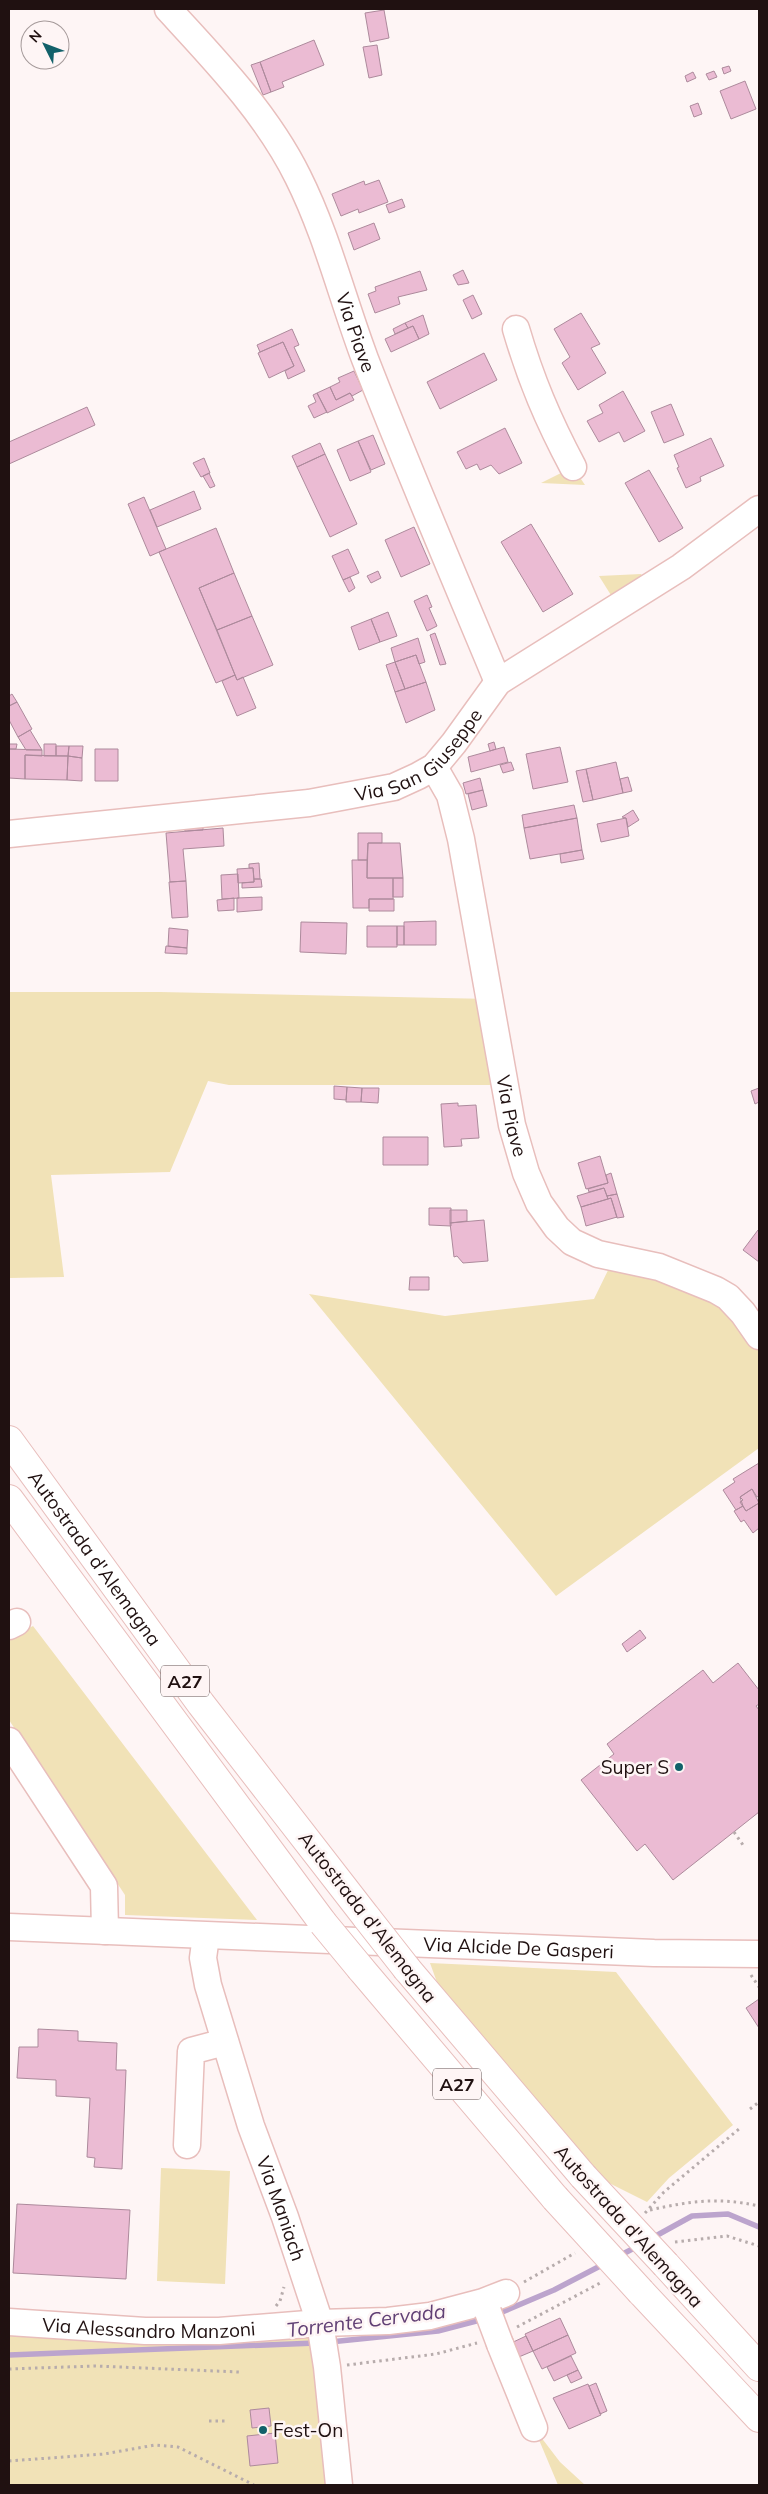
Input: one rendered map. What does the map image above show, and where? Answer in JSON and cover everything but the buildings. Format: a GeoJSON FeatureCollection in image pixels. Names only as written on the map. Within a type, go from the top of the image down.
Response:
{"type":"FeatureCollection","features":[{"type":"Feature","properties":{"kind":"highway","name":"Autostrada d'Alemagna"},"geometry":{"type":"LineString","coordinates":[[9,1440],[202,1704],[407,1969],[583,2176],[666,2256],[759,2367]]}},
{"type":"Feature","properties":{"kind":"highway","name":"Autostrada d'Alemagna"},"geometry":{"type":"LineString","coordinates":[[9,1499],[323,1923],[555,2198],[759,2418]]}},
{"type":"Feature","properties":{"kind":"street","name":"Via Piave"},"geometry":{"type":"LineString","coordinates":[[168,9],[246,98],[275,138],[298,177],[325,240],[365,358],[498,682]]}},
{"type":"Feature","properties":{"kind":"street"},"geometry":{"type":"LineString","coordinates":[[516,329],[531,379],[573,467]]}},
{"type":"Feature","properties":{"kind":"street","name":"Via San Giuseppe"},"geometry":{"type":"LineString","coordinates":[[9,834],[309,803],[394,787],[434,767],[454,743],[498,682],[619,608],[681,567],[759,509]]}},
{"type":"Feature","properties":{"kind":"street","name":"Via Piave"},"geometry":{"type":"LineString","coordinates":[[434,767],[450,795],[461,839],[512,1125],[526,1173],[539,1203],[557,1228],[572,1242],[598,1254],[659,1267],[716,1290],[738,1308],[759,1336]]}},
{"type":"Feature","properties":{"kind":"street"},"geometry":{"type":"LineString","coordinates":[[9,1741],[104,1886],[106,1931]]}},
{"type":"Feature","properties":{"kind":"street","name":"Via Alcide De Gasperi"},"geometry":{"type":"LineString","coordinates":[[9,1927],[654,1953],[753,1962]]}},
{"type":"Feature","properties":{"kind":"street","name":"Via Maniach"},"geometry":{"type":"LineString","coordinates":[[206,1936],[203,1958],[204,1968],[225,2042],[251,2126],[285,2217],[321,2329],[340,2485]]}},
{"type":"Feature","properties":{"kind":"street"},"geometry":{"type":"LineString","coordinates":[[187,2145],[191,2051],[225,2042]]}},
{"type":"Feature","properties":{"kind":"street","name":"Via Alessandro Manzoni"},"geometry":{"type":"LineString","coordinates":[[9,2322],[146,2331],[321,2329],[430,2316],[492,2302],[499,2341]]}},
{"type":"Feature","properties":{"kind":"street"},"geometry":{"type":"LineString","coordinates":[[499,2341],[534,2428]]}},
{"type":"Feature","properties":{"kind":"path"},"geometry":{"type":"LineString","coordinates":[[734,1832],[746,1848]]}},
{"type":"Feature","properties":{"kind":"path"},"geometry":{"type":"LineString","coordinates":[[753,1962],[759,1987]]}},
{"type":"Feature","properties":{"kind":"path"},"geometry":{"type":"LineString","coordinates":[[750,2110],[759,2102]]}},
{"type":"Feature","properties":{"kind":"path"},"geometry":{"type":"LineString","coordinates":[[649,2210],[704,2199],[733,2200],[759,2206]]}},
{"type":"Feature","properties":{"kind":"path"},"geometry":{"type":"LineString","coordinates":[[666,2256],[674,2242],[727,2236],[759,2246]]}},
{"type":"Feature","properties":{"kind":"path"},"geometry":{"type":"LineString","coordinates":[[326,2363],[436,2354],[499,2341],[604,2281]]}},
{"type":"Feature","properties":{"kind":"path"},"geometry":{"type":"LineString","coordinates":[[273,2308],[280,2301],[284,2282]]}},
{"type":"Feature","properties":{"kind":"path"},"geometry":{"type":"LineString","coordinates":[[9,2369],[95,2366],[239,2372]]}},
{"type":"Feature","properties":{"kind":"path"},"geometry":{"type":"LineString","coordinates":[[209,2421],[225,2421]]}},
{"type":"Feature","properties":{"kind":"path"},"geometry":{"type":"LineString","coordinates":[[283,2431],[296,2430]]}},
{"type":"Feature","properties":{"kind":"path"},"geometry":{"type":"LineString","coordinates":[[9,2461],[104,2454],[155,2445],[178,2448],[254,2485]]}},
{"type":"Feature","properties":{"kind":"shaded area"},"geometry":{"type":"Polygon","coordinates":[[[573,467],[585,485],[541,483],[573,467]]]}},
{"type":"Feature","properties":{"kind":"shaded area"},"geometry":{"type":"Polygon","coordinates":[[[641,574],[650,587],[619,608],[599,576],[641,574]]]}},
{"type":"Feature","properties":{"kind":"shaded area"},"geometry":{"type":"Polygon","coordinates":[[[9,992],[160,992],[491,999],[505,1085],[229,1085],[208,1081],[170,1172],[51,1175],[64,1277],[9,1278],[9,992]]]}},
{"type":"Feature","properties":{"kind":"shaded area"},"geometry":{"type":"Polygon","coordinates":[[[614,1258],[689,1278],[759,1336],[759,1448],[556,1596],[309,1294],[445,1316],[594,1299],[614,1258]]]}},
{"type":"Feature","properties":{"kind":"shaded area"},"geometry":{"type":"Polygon","coordinates":[[[33,1626],[257,1920],[125,1915],[125,1895],[9,1720],[9,1638],[33,1626]]]}},
{"type":"Feature","properties":{"kind":"shaded area"},"geometry":{"type":"Polygon","coordinates":[[[430,1963],[616,1972],[733,2125],[669,2178],[647,2202],[601,2179],[438,1985],[430,1963]]]}},
{"type":"Feature","properties":{"kind":"shaded area"},"geometry":{"type":"Polygon","coordinates":[[[161,2168],[230,2171],[225,2284],[157,2281],[161,2168]]]}},
{"type":"Feature","properties":{"kind":"shaded area"},"geometry":{"type":"Polygon","coordinates":[[[9,2322],[320,2323],[339,2485],[9,2485],[9,2322]]]}},
{"type":"Feature","properties":{"kind":"shaded area"},"geometry":{"type":"Polygon","coordinates":[[[534,2428],[560,2462],[585,2485],[558,2485],[534,2428]]]}},
{"type":"Feature","properties":{"kind":"waterway","name":"Torrente Cervada"},"geometry":{"type":"LineString","coordinates":[[652,2238],[692,2216],[728,2214],[759,2227]]}},
{"type":"Feature","properties":{"kind":"waterway","name":"Torrente Cervada"},"geometry":{"type":"LineString","coordinates":[[619,2256],[638,2246]]}},
{"type":"Feature","properties":{"kind":"waterway","name":"Torrente Cervada"},"geometry":{"type":"LineString","coordinates":[[495,2315],[554,2290],[604,2264]]}},
{"type":"Feature","properties":{"kind":"waterway","name":"Torrente Cervada"},"geometry":{"type":"LineString","coordinates":[[330,2342],[438,2331],[484,2319]]}},
{"type":"Feature","properties":{"kind":"waterway","name":"Torrente Cervada"},"geometry":{"type":"LineString","coordinates":[[9,2355],[316,2343]]}},
{"type":"Feature","properties":{"kind":"place","name":"Super S"},"geometry":{"type":"Point","coordinates":[679,1767]}},
{"type":"Feature","properties":{"kind":"place","name":"Fest-On"},"geometry":{"type":"Point","coordinates":[263,2430]}}]}
